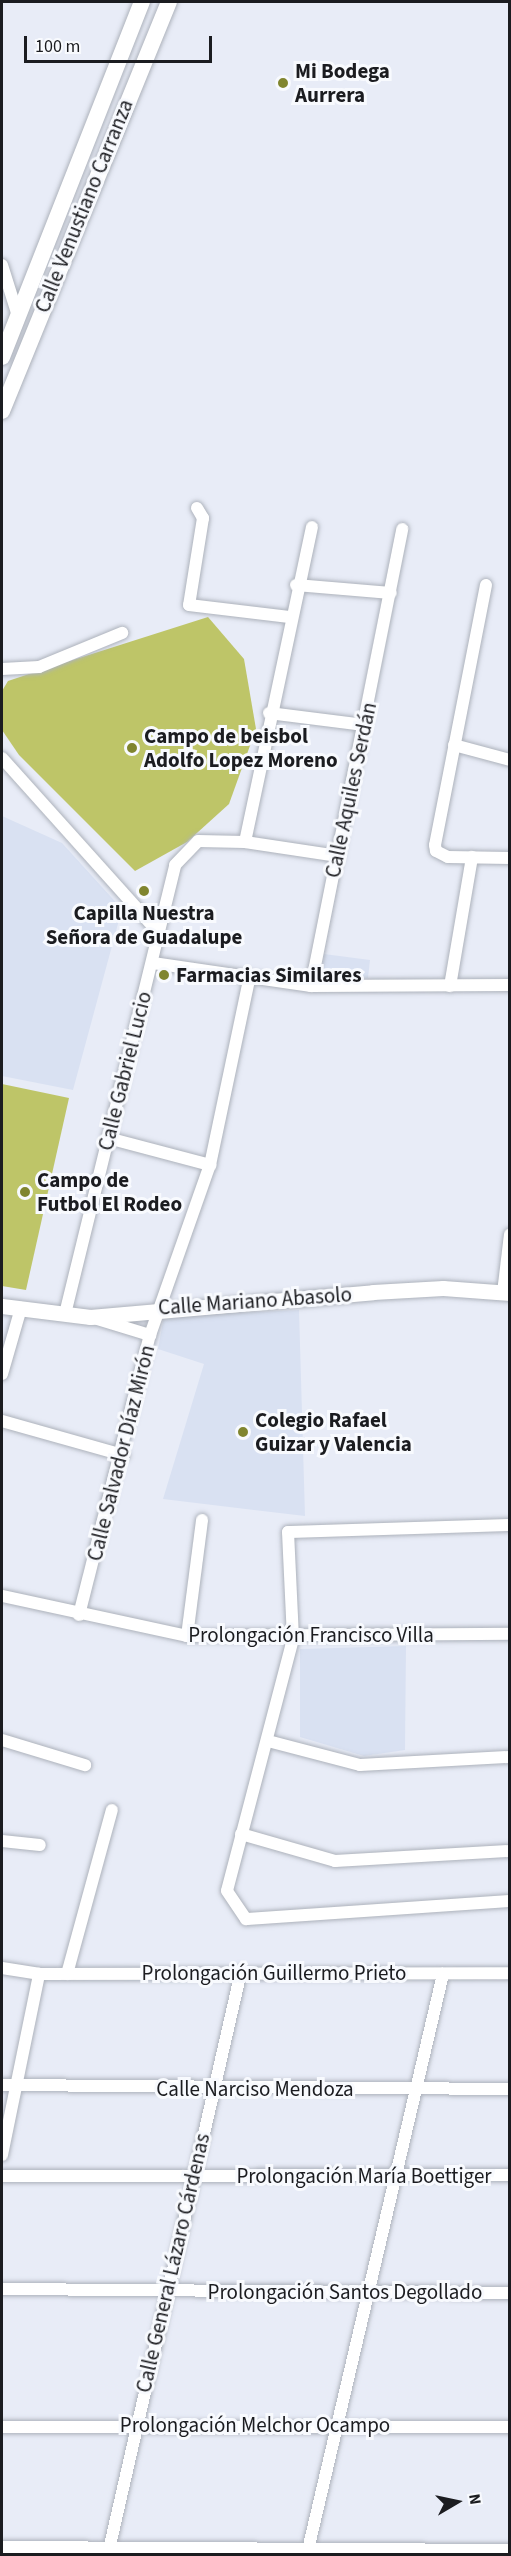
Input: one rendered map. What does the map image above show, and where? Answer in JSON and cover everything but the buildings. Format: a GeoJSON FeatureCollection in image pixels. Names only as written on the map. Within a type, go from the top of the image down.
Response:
{"type":"FeatureCollection","features":[{"type":"Feature","properties":{"kind":"main road","name":"Calle Venustiano Carranza"},"geometry":{"type":"LineString","coordinates":[[2,357],[6,330],[17,314],[142,2]]}},
{"type":"Feature","properties":{"kind":"main road","name":"Calle Venustiano Carranza"},"geometry":{"type":"LineString","coordinates":[[2,411],[169,2]]}},
{"type":"Feature","properties":{"kind":"street"},"geometry":{"type":"LineString","coordinates":[[2,265],[17,314]]}},
{"type":"Feature","properties":{"kind":"street"},"geometry":{"type":"LineString","coordinates":[[200,513],[189,605],[289,617]]}},
{"type":"Feature","properties":{"kind":"street"},"geometry":{"type":"LineString","coordinates":[[312,527],[289,617],[245,842],[338,856]]}},
{"type":"Feature","properties":{"kind":"street","name":"Calle Aquiles Serdán"},"geometry":{"type":"LineString","coordinates":[[311,986],[402,529]]}},
{"type":"Feature","properties":{"kind":"street"},"geometry":{"type":"LineString","coordinates":[[296,585],[391,593]]}},
{"type":"Feature","properties":{"kind":"street"},"geometry":{"type":"LineString","coordinates":[[486,585],[454,745],[436,851],[472,857],[510,858]]}},
{"type":"Feature","properties":{"kind":"street"},"geometry":{"type":"LineString","coordinates":[[2,669],[39,667],[122,633]]}},
{"type":"Feature","properties":{"kind":"street"},"geometry":{"type":"LineString","coordinates":[[269,713],[364,725]]}},
{"type":"Feature","properties":{"kind":"street"},"geometry":{"type":"LineString","coordinates":[[454,745],[510,760]]}},
{"type":"Feature","properties":{"kind":"street"},"geometry":{"type":"LineString","coordinates":[[2,758],[159,933]]}},
{"type":"Feature","properties":{"kind":"street","name":"Calle Gabriel Lucio"},"geometry":{"type":"LineString","coordinates":[[65,1314],[175,866],[198,841],[245,842]]}},
{"type":"Feature","properties":{"kind":"street"},"geometry":{"type":"LineString","coordinates":[[450,986],[472,857]]}},
{"type":"Feature","properties":{"kind":"street"},"geometry":{"type":"LineString","coordinates":[[153,963],[249,980],[311,986],[510,985]]}},
{"type":"Feature","properties":{"kind":"street","name":"Calle Salvador Díaz Mirón"},"geometry":{"type":"LineString","coordinates":[[79,1615],[123,1455],[150,1335],[210,1165],[249,980]]}},
{"type":"Feature","properties":{"kind":"street"},"geometry":{"type":"LineString","coordinates":[[108,1137],[210,1165]]}},
{"type":"Feature","properties":{"kind":"street"},"geometry":{"type":"LineString","coordinates":[[506,1293],[510,1234]]}},
{"type":"Feature","properties":{"kind":"street","name":"Calle Mariano Abasolo"},"geometry":{"type":"LineString","coordinates":[[2,1306],[90,1317],[160,1307],[443,1288],[506,1293]]}},
{"type":"Feature","properties":{"kind":"street"},"geometry":{"type":"LineString","coordinates":[[2,1374],[21,1308]]}},
{"type":"Feature","properties":{"kind":"street"},"geometry":{"type":"LineString","coordinates":[[90,1317],[150,1335]]}},
{"type":"Feature","properties":{"kind":"street"},"geometry":{"type":"LineString","coordinates":[[2,1421],[123,1455]]}},
{"type":"Feature","properties":{"kind":"street"},"geometry":{"type":"LineString","coordinates":[[187,1636],[202,1520]]}},
{"type":"Feature","properties":{"kind":"street"},"geometry":{"type":"LineString","coordinates":[[510,1525],[288,1532],[293,1639],[227,1891],[230,1900],[246,1919],[510,1901]]}},
{"type":"Feature","properties":{"kind":"street","name":"Prolongación Francisco Villa"},"geometry":{"type":"LineString","coordinates":[[2,1596],[79,1615],[187,1636],[293,1639],[510,1635]]}},
{"type":"Feature","properties":{"kind":"street"},"geometry":{"type":"LineString","coordinates":[[2,1740],[85,1765]]}},
{"type":"Feature","properties":{"kind":"street"},"geometry":{"type":"LineString","coordinates":[[268,1741],[360,1765],[510,1757]]}},
{"type":"Feature","properties":{"kind":"street"},"geometry":{"type":"LineString","coordinates":[[67,1974],[112,1809]]}},
{"type":"Feature","properties":{"kind":"street"},"geometry":{"type":"LineString","coordinates":[[241,1834],[335,1861],[510,1851]]}},
{"type":"Feature","properties":{"kind":"street"},"geometry":{"type":"LineString","coordinates":[[2,1841],[40,1845]]}},
{"type":"Feature","properties":{"kind":"street","name":"Prolongación Guillermo Prieto"},"geometry":{"type":"LineString","coordinates":[[2,1968],[39,1974],[510,1973]]}},
{"type":"Feature","properties":{"kind":"street","name":"Calle General Lázaro Cárdenas"},"geometry":{"type":"LineString","coordinates":[[109,2550],[134,2423],[197,2176],[212,2090],[241,1972]]}},
{"type":"Feature","properties":{"kind":"street"},"geometry":{"type":"LineString","coordinates":[[2,2155],[39,1974]]}},
{"type":"Feature","properties":{"kind":"street"},"geometry":{"type":"LineString","coordinates":[[308,2550],[335,2425],[370,2291],[443,1974]]}},
{"type":"Feature","properties":{"kind":"street","name":"Calle Narciso Mendoza"},"geometry":{"type":"LineString","coordinates":[[2,2085],[212,2090],[510,2089]]}},
{"type":"Feature","properties":{"kind":"street","name":"Prolongación María Boettiger"},"geometry":{"type":"LineString","coordinates":[[2,2176],[510,2175]]}},
{"type":"Feature","properties":{"kind":"street","name":"Prolongación Santos Degollado"},"geometry":{"type":"LineString","coordinates":[[2,2289],[169,2293],[370,2291],[510,2293]]}},
{"type":"Feature","properties":{"kind":"street","name":"Prolongación Melchor Ocampo"},"geometry":{"type":"LineString","coordinates":[[2,2427],[134,2423],[510,2427]]}},
{"type":"Feature","properties":{"kind":"street"},"geometry":{"type":"LineString","coordinates":[[2,2547],[109,2550],[509,2552]]}},
{"type":"Feature","properties":{"kind":"shaded area"},"geometry":{"type":"Polygon","coordinates":[[[2,816],[62,843],[122,909],[73,1090],[2,1076],[2,816]]]}},
{"type":"Feature","properties":{"kind":"shaded area"},"geometry":{"type":"Polygon","coordinates":[[[324,954],[370,960],[368,978],[322,973],[324,954]]]}},
{"type":"Feature","properties":{"kind":"shaded area","name":"Colegio Rafael Guizar y Valencia"},"geometry":{"type":"Polygon","coordinates":[[[299,1310],[305,1516],[163,1499],[204,1364],[158,1349],[164,1316],[299,1310]]]}},
{"type":"Feature","properties":{"kind":"shaded area"},"geometry":{"type":"Polygon","coordinates":[[[406,1646],[405,1750],[364,1756],[300,1737],[300,1649],[406,1646]]]}},
{"type":"Feature","properties":{"kind":"green space","name":"Campo de beisbol Adolfo Lopez Moreno"},"geometry":{"type":"Polygon","coordinates":[[[208,617],[244,659],[256,729],[229,804],[187,842],[135,871],[19,755],[2,730],[2,691],[8,681],[208,617]]]}},
{"type":"Feature","properties":{"kind":"green space","name":"Campo de Futbol El Rodeo"},"geometry":{"type":"Polygon","coordinates":[[[2,1084],[69,1098],[26,1290],[2,1286],[2,1084]]]}},
{"type":"Feature","properties":{"kind":"place","name":"Mi Bodega Aurrera"},"geometry":{"type":"Point","coordinates":[283,83]}},
{"type":"Feature","properties":{"kind":"place","name":"Campo de beisbol Adolfo Lopez Moreno"},"geometry":{"type":"Point","coordinates":[132,748]}},
{"type":"Feature","properties":{"kind":"place","name":"Capilla Nuestra Señora de Guadalupe"},"geometry":{"type":"Point","coordinates":[144,891]}},
{"type":"Feature","properties":{"kind":"place","name":"Farmacias Similares"},"geometry":{"type":"Point","coordinates":[164,975]}},
{"type":"Feature","properties":{"kind":"place","name":"Campo de Futbol El Rodeo"},"geometry":{"type":"Point","coordinates":[25,1192]}},
{"type":"Feature","properties":{"kind":"place","name":"Colegio Rafael Guizar y Valencia"},"geometry":{"type":"Point","coordinates":[243,1432]}}]}
